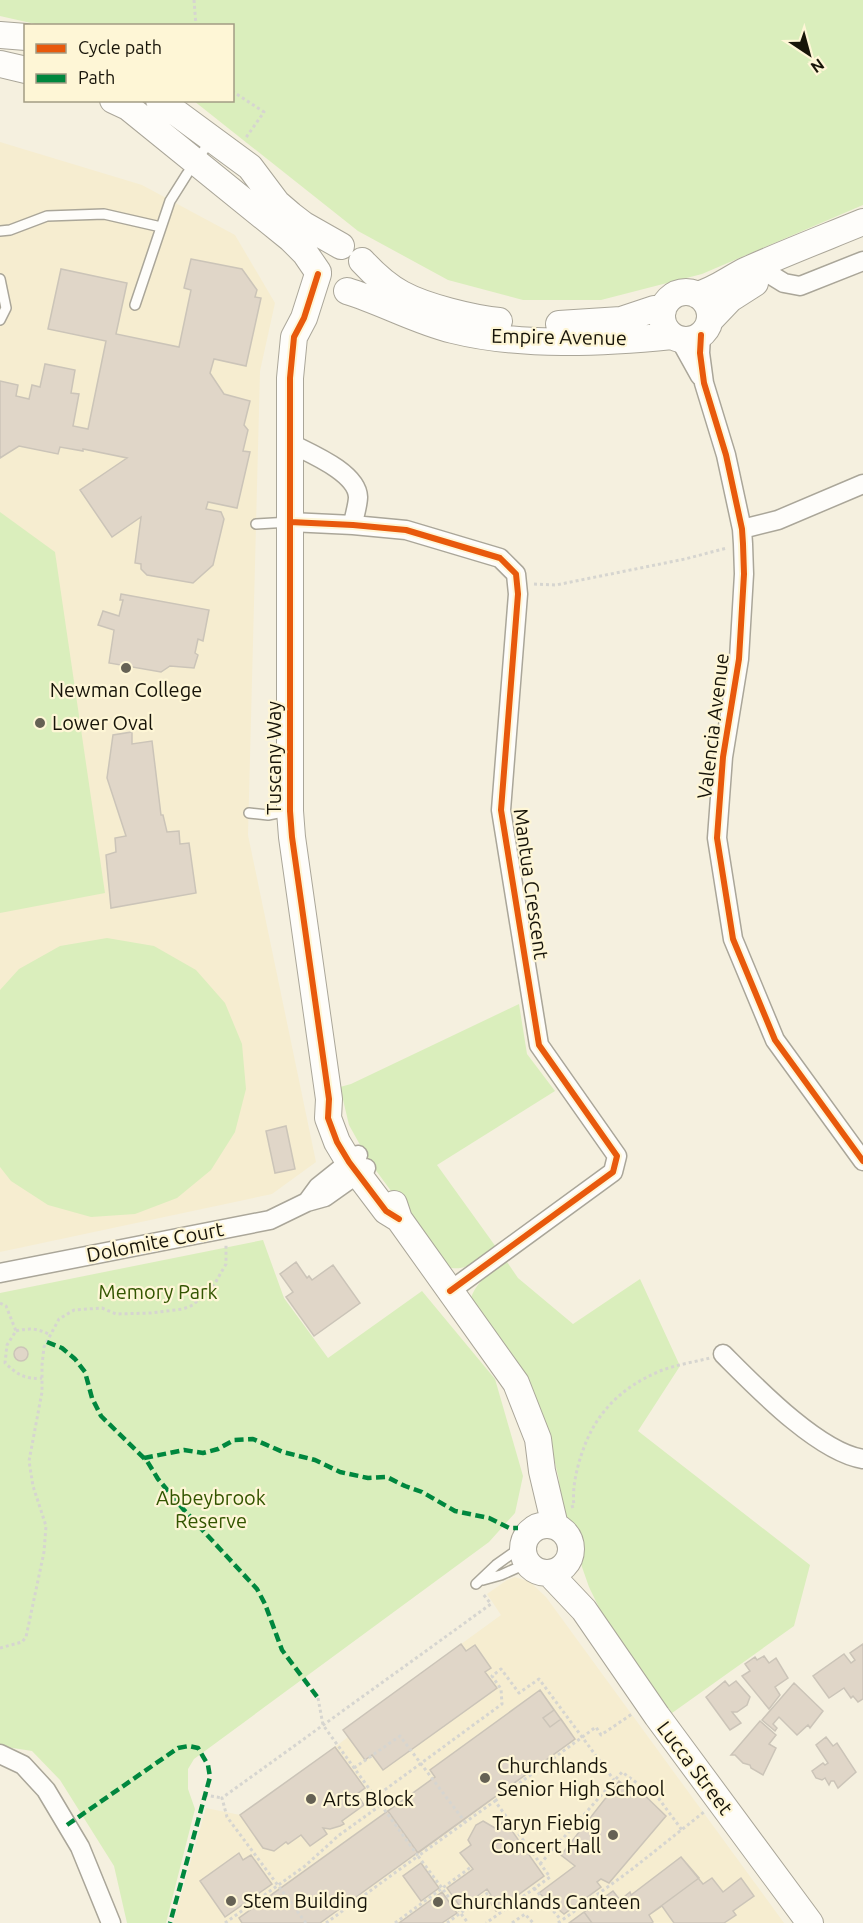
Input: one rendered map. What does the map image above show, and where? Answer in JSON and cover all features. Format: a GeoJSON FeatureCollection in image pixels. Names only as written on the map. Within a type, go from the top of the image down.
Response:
{"type":"FeatureCollection","features":[{"type":"Feature","properties":{"kind":"main road"},"geometry":{"type":"LineString","coordinates":[[0,34],[24,37]]}},
{"type":"Feature","properties":{"kind":"main road"},"geometry":{"type":"LineString","coordinates":[[0,64],[24,69]]}},
{"type":"Feature","properties":{"kind":"main road"},"geometry":{"type":"LineString","coordinates":[[117,102],[128,107],[291,239],[305,253],[322,283],[329,289],[343,291]]}},
{"type":"Feature","properties":{"kind":"main road"},"geometry":{"type":"LineString","coordinates":[[162,102],[250,168],[277,203],[291,215],[341,246],[354,250],[362,261],[363,268],[359,282],[304,318]]}},
{"type":"Feature","properties":{"kind":"main road"},"geometry":{"type":"LineString","coordinates":[[697,295],[721,286],[742,273],[780,256],[863,222]]}},
{"type":"Feature","properties":{"kind":"main road"},"geometry":{"type":"LineString","coordinates":[[691,332],[738,293],[771,275],[863,238]]}},
{"type":"Feature","properties":{"kind":"main road"},"geometry":{"type":"LineString","coordinates":[[318,273],[319,262],[324,254],[332,248],[341,246]]}},
{"type":"Feature","properties":{"kind":"main road","name":"Empire Avenue"},"geometry":{"type":"LineString","coordinates":[[362,261],[378,278],[403,295],[489,320],[538,324],[584,324],[621,320],[654,309],[663,310]]}},
{"type":"Feature","properties":{"kind":"main road","name":"Tuscany Way"},"geometry":{"type":"LineString","coordinates":[[318,273],[304,318],[294,337],[290,378],[290,811],[329,1099],[328,1118],[337,1142],[358,1165],[386,1211],[399,1219],[516,1383],[538,1439],[542,1471],[536,1490],[543,1544]]}},
{"type":"Feature","properties":{"kind":"main road","name":"Empire Avenue"},"geometry":{"type":"LineString","coordinates":[[343,291],[393,307],[419,320],[490,338],[570,341],[691,332]]}},
{"type":"Feature","properties":{"kind":"main road"},"geometry":{"type":"LineString","coordinates":[[683,292],[697,295],[705,301],[710,310],[691,332],[663,324],[665,304],[676,294],[683,292]]}},
{"type":"Feature","properties":{"kind":"main road","name":"Lucca Street"},"geometry":{"type":"LineString","coordinates":[[543,1544],[584,1610],[657,1716],[810,1923]]}},
{"type":"Feature","properties":{"kind":"street"},"geometry":{"type":"LineString","coordinates":[[771,275],[784,283],[800,286],[863,261]]}},
{"type":"Feature","properties":{"kind":"street","name":"Valencia Avenue"},"geometry":{"type":"LineString","coordinates":[[691,332],[700,352],[704,383],[726,455],[743,536],[744,574],[739,659],[723,757],[717,838],[733,939],[775,1040],[863,1161]]}},
{"type":"Feature","properties":{"kind":"street"},"geometry":{"type":"LineString","coordinates":[[290,443],[350,477],[358,495],[353,525]]}},
{"type":"Feature","properties":{"kind":"street"},"geometry":{"type":"LineString","coordinates":[[743,536],[863,484]]}},
{"type":"Feature","properties":{"kind":"street"},"geometry":{"type":"LineString","coordinates":[[290,522],[406,530],[500,558],[516,573],[517,583]]}},
{"type":"Feature","properties":{"kind":"street","name":"Mantua Crescent"},"geometry":{"type":"LineString","coordinates":[[450,1291],[613,1172],[617,1156],[538,1045],[501,810],[517,583]]}},
{"type":"Feature","properties":{"kind":"street","name":"Dolomite Court"},"geometry":{"type":"LineString","coordinates":[[0,1273],[270,1220],[307,1202],[325,1197],[358,1165]]}},
{"type":"Feature","properties":{"kind":"street"},"geometry":{"type":"LineString","coordinates":[[723,1354],[767,1399],[802,1426],[828,1445],[863,1460]]}},
{"type":"Feature","properties":{"kind":"street"},"geometry":{"type":"LineString","coordinates":[[0,1754],[23,1765],[46,1790],[80,1846],[111,1923]]}},
{"type":"Feature","properties":{"kind":"lane"},"geometry":{"type":"LineString","coordinates":[[135,305],[170,201],[212,139]]}},
{"type":"Feature","properties":{"kind":"lane"},"geometry":{"type":"LineString","coordinates":[[0,231],[10,230],[47,216],[104,214],[161,227]]}},
{"type":"Feature","properties":{"kind":"lane"},"geometry":{"type":"LineString","coordinates":[[0,279],[6,308],[0,320]]}},
{"type":"Feature","properties":{"kind":"lane"},"geometry":{"type":"LineString","coordinates":[[256,524],[290,522]]}},
{"type":"Feature","properties":{"kind":"lane"},"geometry":{"type":"LineString","coordinates":[[249,813],[268,815],[290,811]]}},
{"type":"Feature","properties":{"kind":"lane"},"geometry":{"type":"LineString","coordinates":[[543,1544],[501,1575],[479,1582],[496,1565],[543,1544]]}},
{"type":"Feature","properties":{"kind":"path"},"geometry":{"type":"LineString","coordinates":[[194,0],[196,24]]}},
{"type":"Feature","properties":{"kind":"path"},"geometry":{"type":"LineString","coordinates":[[234,92],[264,112],[244,140]]}},
{"type":"Feature","properties":{"kind":"path"},"geometry":{"type":"LineString","coordinates":[[517,583],[556,585],[685,559],[743,536]]}},
{"type":"Feature","properties":{"kind":"path"},"geometry":{"type":"LineString","coordinates":[[0,1648],[22,1642],[27,1637],[44,1552],[46,1526],[33,1486],[29,1461],[42,1392],[44,1347],[50,1335],[59,1319],[74,1310],[102,1308],[116,1314],[151,1313],[183,1309],[193,1305],[214,1285],[226,1264],[226,1229]]}},
{"type":"Feature","properties":{"kind":"path"},"geometry":{"type":"LineString","coordinates":[[0,1303],[6,1306],[16,1331]]}},
{"type":"Feature","properties":{"kind":"path"},"geometry":{"type":"LineString","coordinates":[[42,1378],[29,1380],[5,1363],[7,1345],[16,1331],[28,1328],[42,1330],[50,1335]]}},
{"type":"Feature","properties":{"kind":"path"},"geometry":{"type":"LineString","coordinates":[[543,1544],[574,1506],[578,1466],[590,1431],[601,1413],[620,1394],[662,1370],[723,1354]]}},
{"type":"Feature","properties":{"kind":"path"},"geometry":{"type":"LineString","coordinates":[[205,1795],[222,1798],[491,1604],[482,1592]]}},
{"type":"Feature","properties":{"kind":"path"},"geometry":{"type":"LineString","coordinates":[[375,1797],[502,1704],[501,1689],[492,1676],[501,1669],[519,1693],[539,1678],[614,1780]]}},
{"type":"Feature","properties":{"kind":"path"},"geometry":{"type":"LineString","coordinates":[[318,1698],[323,1725],[468,1923]]}},
{"type":"Feature","properties":{"kind":"path"},"geometry":{"type":"LineString","coordinates":[[326,1923],[596,1727],[601,1736],[636,1712]]}},
{"type":"Feature","properties":{"kind":"path"},"geometry":{"type":"LineString","coordinates":[[354,1768],[400,1736],[465,1822]]}},
{"type":"Feature","properties":{"kind":"path"},"geometry":{"type":"LineString","coordinates":[[540,1864],[622,1772],[659,1799],[682,1830]]}},
{"type":"Feature","properties":{"kind":"path"},"geometry":{"type":"LineString","coordinates":[[222,1798],[227,1817],[306,1923]]}},
{"type":"Feature","properties":{"kind":"path"},"geometry":{"type":"LineString","coordinates":[[486,1923],[550,1877],[495,1801]]}},
{"type":"Feature","properties":{"kind":"path"},"geometry":{"type":"LineString","coordinates":[[225,1923],[305,1866],[338,1836],[381,1805]]}},
{"type":"Feature","properties":{"kind":"path"},"geometry":{"type":"LineString","coordinates":[[534,1888],[559,1922],[632,1870],[708,1809]]}},
{"type":"Feature","properties":{"kind":"path"},"geometry":{"type":"LineString","coordinates":[[395,1923],[471,1868]]}},
{"type":"Feature","properties":{"kind":"path"},"geometry":{"type":"LineString","coordinates":[[447,1923],[489,1892]]}},
{"type":"Feature","properties":{"kind":"path"},"geometry":{"type":"LineString","coordinates":[[512,1923],[525,1914],[532,1923]]}},
{"type":"Feature","properties":{"kind":"shaded area","name":"Newman College"},"geometry":{"type":"Polygon","coordinates":[[[0,142],[142,185],[235,235],[275,303],[260,371],[248,835],[316,1162],[272,1194],[0,1252],[0,142]]]}},
{"type":"Feature","properties":{"kind":"shaded area","name":"Churchlands Senior High School"},"geometry":{"type":"Polygon","coordinates":[[[515,1577],[530,1582],[546,1597],[784,1923],[173,1923],[206,1808],[240,1815],[335,1747],[348,1737],[343,1730],[501,1615],[487,1594],[515,1577]]]}},
{"type":"Feature","properties":{"kind":"green space"},"geometry":{"type":"Polygon","coordinates":[[[0,0],[863,0],[863,205],[702,274],[601,300],[523,300],[448,280],[358,231],[195,102],[234,102],[234,24],[35,24],[0,16],[0,0]]]}},
{"type":"Feature","properties":{"kind":"green space","name":"Lower Oval"},"geometry":{"type":"Polygon","coordinates":[[[0,512],[55,552],[105,893],[0,913],[0,512]]]}},
{"type":"Feature","properties":{"kind":"green space"},"geometry":{"type":"Polygon","coordinates":[[[107,938],[154,946],[196,970],[225,1003],[242,1044],[246,1089],[235,1132],[211,1170],[177,1198],[135,1214],[91,1217],[48,1205],[11,1181],[0,1167],[0,990],[19,969],[60,946],[107,938]]]}},
{"type":"Feature","properties":{"kind":"green space"},"geometry":{"type":"Polygon","coordinates":[[[519,1004],[527,1054],[555,1091],[437,1165],[496,1247],[467,1266],[447,1267],[369,1161],[349,1125],[340,1087],[351,1084],[519,1004]]]}},
{"type":"Feature","properties":{"kind":"green space","name":"Abbeybrook Reserve"},"geometry":{"type":"Polygon","coordinates":[[[263,1240],[284,1298],[328,1358],[422,1291],[495,1379],[523,1476],[515,1513],[489,1542],[194,1759],[188,1769],[188,1789],[195,1809],[166,1923],[127,1923],[114,1866],[60,1780],[32,1751],[0,1746],[0,1293],[263,1240]]]}},
{"type":"Feature","properties":{"kind":"green space"},"geometry":{"type":"Polygon","coordinates":[[[507,1262],[518,1278],[573,1324],[640,1279],[680,1366],[638,1431],[810,1565],[794,1626],[672,1713],[608,1626],[589,1587],[582,1567],[575,1532],[559,1513],[556,1498],[559,1480],[546,1424],[515,1358],[471,1298],[481,1281],[507,1262]]]}},
{"type":"Feature","properties":{"kind":"building"},"geometry":{"type":"Polygon","coordinates":[[[191,259],[242,269],[257,290],[255,297],[261,298],[246,366],[214,359],[210,373],[224,394],[250,401],[244,425],[248,430],[243,451],[250,452],[237,508],[208,502],[206,509],[221,512],[224,519],[213,565],[193,583],[147,575],[141,569],[141,564],[135,563],[141,517],[112,537],[80,490],[127,458],[83,449],[83,451],[60,447],[58,454],[19,446],[0,458],[0,381],[18,385],[16,396],[29,399],[32,385],[40,387],[45,364],[75,370],[71,393],[79,394],[73,426],[88,429],[106,341],[48,329],[61,269],[127,283],[116,334],[179,347],[191,290],[184,288],[191,259]]]}},
{"type":"Feature","properties":{"kind":"building"},"geometry":{"type":"Polygon","coordinates":[[[121,594],[209,610],[203,641],[198,639],[195,653],[198,655],[194,668],[170,666],[161,672],[109,663],[114,630],[98,625],[103,611],[119,616],[123,600],[120,600],[121,594]]]}},
{"type":"Feature","properties":{"kind":"building"},"geometry":{"type":"Polygon","coordinates":[[[132,732],[132,744],[152,741],[161,815],[163,815],[167,832],[179,831],[180,844],[189,843],[196,893],[111,908],[106,855],[116,852],[115,838],[126,836],[107,778],[113,735],[132,732]]]}},
{"type":"Feature","properties":{"kind":"building"},"geometry":{"type":"Polygon","coordinates":[[[286,1126],[295,1169],[275,1173],[266,1131],[286,1126]]]}},
{"type":"Feature","properties":{"kind":"building"},"geometry":{"type":"Polygon","coordinates":[[[296,1262],[307,1278],[309,1276],[312,1280],[333,1265],[360,1303],[314,1336],[286,1297],[293,1292],[280,1274],[296,1262]]]}},
{"type":"Feature","properties":{"kind":"building"},"geometry":{"type":"Polygon","coordinates":[[[18,1347],[24,1347],[28,1354],[24,1361],[18,1361],[14,1357],[14,1351],[18,1347]]]}},
{"type":"Feature","properties":{"kind":"building"},"geometry":{"type":"Polygon","coordinates":[[[461,1644],[466,1651],[475,1645],[491,1668],[485,1672],[497,1688],[383,1770],[372,1755],[365,1760],[343,1730],[461,1644]]]}},
{"type":"Feature","properties":{"kind":"building"},"geometry":{"type":"Polygon","coordinates":[[[863,1644],[863,1699],[858,1702],[853,1696],[851,1698],[844,1688],[829,1698],[813,1676],[844,1654],[851,1663],[855,1660],[850,1653],[863,1644]]]}},
{"type":"Feature","properties":{"kind":"building"},"geometry":{"type":"Polygon","coordinates":[[[764,1656],[769,1663],[776,1658],[788,1678],[775,1687],[780,1695],[769,1709],[742,1676],[750,1671],[745,1664],[755,1657],[757,1660],[764,1656]]]}},
{"type":"Feature","properties":{"kind":"building"},"geometry":{"type":"Polygon","coordinates":[[[725,1681],[729,1686],[736,1681],[750,1697],[747,1705],[737,1712],[732,1712],[741,1723],[730,1730],[706,1697],[725,1681]]]}},
{"type":"Feature","properties":{"kind":"building"},"geometry":{"type":"Polygon","coordinates":[[[794,1683],[823,1711],[810,1728],[808,1725],[797,1735],[779,1717],[773,1724],[777,1728],[775,1731],[762,1720],[794,1683]]]}},
{"type":"Feature","properties":{"kind":"building"},"geometry":{"type":"Polygon","coordinates":[[[540,1690],[575,1739],[320,1923],[242,1923],[239,1918],[435,1777],[430,1770],[540,1690]]]}},
{"type":"Feature","properties":{"kind":"building"},"geometry":{"type":"Polygon","coordinates":[[[540,1690],[554,1710],[543,1718],[550,1727],[561,1719],[575,1739],[418,1853],[388,1811],[435,1777],[430,1770],[540,1690]]]}},
{"type":"Feature","properties":{"kind":"building"},"geometry":{"type":"Polygon","coordinates":[[[760,1721],[776,1735],[769,1744],[776,1748],[763,1775],[750,1765],[743,1763],[735,1755],[731,1755],[760,1721]]]}},
{"type":"Feature","properties":{"kind":"building"},"geometry":{"type":"Polygon","coordinates":[[[826,1737],[833,1746],[837,1743],[856,1772],[838,1788],[834,1781],[831,1781],[829,1785],[825,1778],[822,1780],[816,1778],[812,1771],[823,1763],[825,1765],[828,1763],[816,1745],[826,1737]]]}},
{"type":"Feature","properties":{"kind":"building","name":"Arts Block"},"geometry":{"type":"Polygon","coordinates":[[[335,1747],[365,1788],[357,1794],[364,1805],[342,1821],[344,1824],[330,1829],[323,1828],[327,1834],[310,1846],[301,1835],[274,1851],[263,1848],[240,1815],[335,1747]]]}},
{"type":"Feature","properties":{"kind":"building","name":"Taryn Fiebig Concert Hall"},"geometry":{"type":"Polygon","coordinates":[[[619,1781],[632,1791],[636,1787],[666,1816],[609,1883],[601,1879],[597,1882],[601,1887],[564,1914],[539,1893],[575,1866],[561,1855],[619,1781]]]}},
{"type":"Feature","properties":{"kind":"building"},"geometry":{"type":"Polygon","coordinates":[[[483,1821],[495,1828],[505,1821],[544,1876],[496,1911],[487,1898],[491,1895],[487,1889],[461,1908],[447,1888],[473,1869],[460,1853],[471,1845],[468,1840],[476,1825],[483,1821]]]}},
{"type":"Feature","properties":{"kind":"building","name":"Stem Building"},"geometry":{"type":"Polygon","coordinates":[[[239,1853],[243,1860],[251,1855],[272,1884],[225,1917],[200,1881],[239,1853]]]}},
{"type":"Feature","properties":{"kind":"building"},"geometry":{"type":"Polygon","coordinates":[[[681,1857],[703,1884],[712,1878],[723,1892],[741,1878],[754,1896],[733,1911],[736,1915],[724,1923],[674,1923],[662,1906],[649,1915],[653,1922],[651,1923],[569,1923],[613,1891],[620,1900],[630,1892],[631,1895],[681,1857]]]}},
{"type":"Feature","properties":{"kind":"building"},"geometry":{"type":"Polygon","coordinates":[[[681,1857],[699,1878],[649,1915],[653,1922],[592,1923],[584,1912],[613,1891],[620,1900],[630,1892],[631,1895],[681,1857]]]}},
{"type":"Feature","properties":{"kind":"building"},"geometry":{"type":"Polygon","coordinates":[[[421,1863],[439,1888],[421,1901],[403,1876],[421,1863]]]}},
{"type":"Feature","properties":{"kind":"building","name":"Churchlands Canteen"},"geometry":{"type":"Polygon","coordinates":[[[442,1892],[457,1913],[442,1923],[399,1923],[442,1892]]]}},
{"type":"Feature","properties":{"kind":"building"},"geometry":{"type":"Polygon","coordinates":[[[584,1912],[592,1923],[569,1923],[584,1912]]]}},
{"type":"Feature","properties":{"kind":"marked path"},"geometry":{"type":"LineString","coordinates":[[47,1342],[62,1348],[75,1359],[85,1372],[92,1398],[101,1416],[147,1461],[158,1479],[184,1510],[257,1589],[282,1650],[318,1698]]}},
{"type":"Feature","properties":{"kind":"marked path"},"geometry":{"type":"LineString","coordinates":[[144,1458],[184,1450],[203,1453],[218,1449],[234,1440],[253,1439],[283,1452],[315,1460],[340,1472],[368,1478],[387,1477],[422,1492],[455,1511],[489,1518],[509,1528],[518,1528]]}},
{"type":"Feature","properties":{"kind":"marked path"},"geometry":{"type":"LineString","coordinates":[[67,1825],[178,1748],[189,1746],[198,1748],[208,1765],[210,1777],[170,1923]]}},
{"type":"Feature","properties":{"kind":"cycle path"},"geometry":{"type":"LineString","coordinates":[[318,274],[304,318],[294,337],[290,378],[290,811],[292,837],[329,1099],[328,1118],[337,1142],[349,1162],[386,1211],[399,1219]]}},
{"type":"Feature","properties":{"kind":"cycle path"},"geometry":{"type":"LineString","coordinates":[[701,335],[700,353],[704,383],[726,455],[742,529],[743,544],[744,574],[739,659],[723,757],[717,838],[733,939],[775,1040],[863,1161]]}},
{"type":"Feature","properties":{"kind":"cycle path"},"geometry":{"type":"LineString","coordinates":[[290,522],[406,530],[500,558],[516,574],[518,594],[501,810],[539,1045],[617,1156],[613,1172],[450,1291]]}},
{"type":"Feature","properties":{"kind":"place","name":"Newman College"},"geometry":{"type":"Point","coordinates":[126,668]}},
{"type":"Feature","properties":{"kind":"place","name":"Lower Oval"},"geometry":{"type":"Point","coordinates":[40,723]}},
{"type":"Feature","properties":{"kind":"place","name":"Churchlands Senior High School"},"geometry":{"type":"Point","coordinates":[485,1778]}},
{"type":"Feature","properties":{"kind":"place","name":"Arts Block"},"geometry":{"type":"Point","coordinates":[311,1799]}},
{"type":"Feature","properties":{"kind":"place","name":"Taryn Fiebig Concert Hall"},"geometry":{"type":"Point","coordinates":[613,1835]}},
{"type":"Feature","properties":{"kind":"place","name":"Stem Building"},"geometry":{"type":"Point","coordinates":[231,1901]}},
{"type":"Feature","properties":{"kind":"place","name":"Churchlands Canteen"},"geometry":{"type":"Point","coordinates":[438,1902]}},
{"type":"Feature","properties":{"kind":"park label","name":"Memory Park"},"geometry":{"type":"Point","coordinates":[158,1292]}}]}
